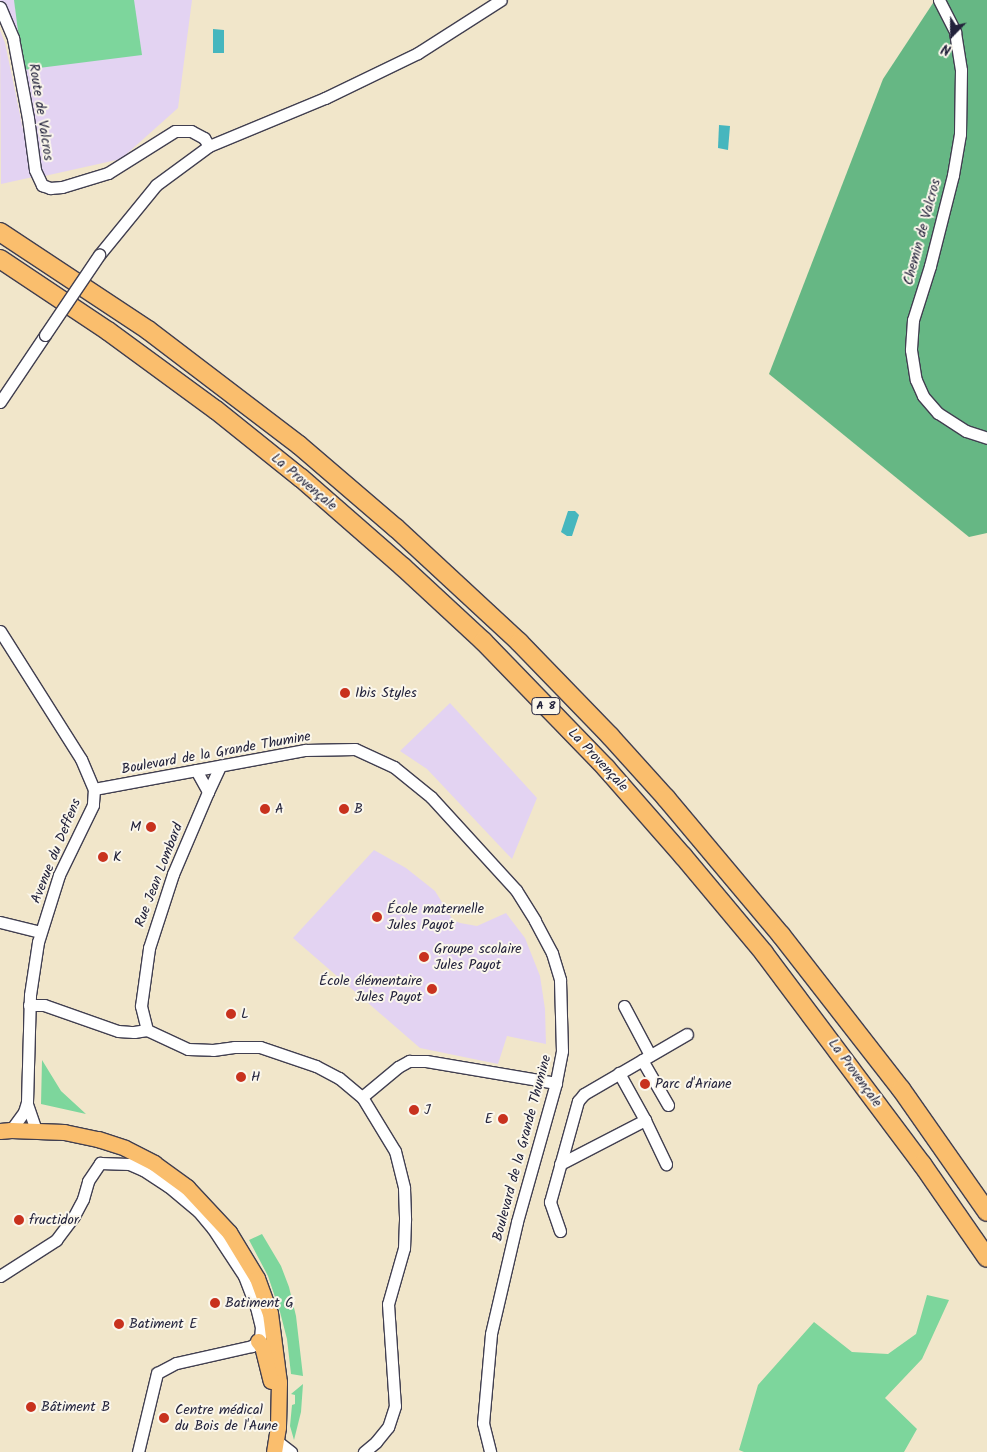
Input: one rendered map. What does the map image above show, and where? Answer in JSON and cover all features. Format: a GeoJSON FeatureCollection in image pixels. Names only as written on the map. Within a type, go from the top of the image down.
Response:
{"type":"FeatureCollection","features":[{"type":"Feature","properties":{"kind":"highway","name":"La Provençale"},"geometry":{"type":"LineString","coordinates":[[0,232],[148,330],[299,444],[390,522],[519,642],[654,784],[781,934],[901,1089],[987,1212]]}},
{"type":"Feature","properties":{"kind":"highway","name":"La Provençale"},"geometry":{"type":"LineString","coordinates":[[0,259],[108,331],[223,416],[316,491],[403,567],[490,648],[606,768],[684,856],[764,953],[911,1149],[987,1258]]}},
{"type":"Feature","properties":{"kind":"main road"},"geometry":{"type":"LineString","coordinates":[[6,1130],[36,1130],[98,1138],[140,1155],[187,1187],[229,1232],[257,1278],[270,1313],[278,1363],[276,1440]]}},
{"type":"Feature","properties":{"kind":"main road"},"geometry":{"type":"LineString","coordinates":[[255,1344],[262,1346],[269,1369],[276,1440]]}},
{"type":"Feature","properties":{"kind":"street"},"geometry":{"type":"LineString","coordinates":[[0,402],[99,255],[156,184],[209,146],[325,98],[418,53],[501,0]]}},
{"type":"Feature","properties":{"kind":"street","name":"Chemin de Valcros"},"geometry":{"type":"LineString","coordinates":[[939,0],[955,32],[961,70],[960,134],[953,175],[930,266],[913,320],[911,350],[916,380],[923,396],[938,413],[966,431],[987,438]]}},
{"type":"Feature","properties":{"kind":"street","name":"Route de Valcros"},"geometry":{"type":"LineString","coordinates":[[0,7],[13,38],[28,118],[35,170],[42,185],[50,188],[62,187],[108,173],[176,130],[191,131],[204,138],[209,146]]}},
{"type":"Feature","properties":{"kind":"street"},"geometry":{"type":"LineString","coordinates":[[0,631],[81,759],[94,789]]}},
{"type":"Feature","properties":{"kind":"street","name":"Boulevard de la Grande Thumine"},"geometry":{"type":"LineString","coordinates":[[94,789],[304,750],[355,749],[394,767],[431,797],[516,890],[535,921],[552,953],[560,980],[562,1050],[556,1083],[517,1222],[491,1334],[483,1423],[490,1452]]}},
{"type":"Feature","properties":{"kind":"street","name":"Rue Jean Lombard"},"geometry":{"type":"LineString","coordinates":[[147,1030],[142,1006],[148,948],[173,874],[220,766]]}},
{"type":"Feature","properties":{"kind":"street"},"geometry":{"type":"LineString","coordinates":[[196,770],[208,792]]}},
{"type":"Feature","properties":{"kind":"street","name":"Avenue du Deffens"},"geometry":{"type":"LineString","coordinates":[[6,1130],[24,1112],[27,1102],[29,1005],[33,966],[40,932],[59,875],[93,805],[94,789]]}},
{"type":"Feature","properties":{"kind":"street"},"geometry":{"type":"LineString","coordinates":[[0,922],[40,932]]}},
{"type":"Feature","properties":{"kind":"street"},"geometry":{"type":"LineString","coordinates":[[29,1005],[44,1005],[118,1031],[134,1032],[147,1030],[188,1049],[212,1050],[234,1047],[260,1047],[316,1066],[339,1078],[362,1097],[395,1151],[404,1188],[404,1248],[388,1304],[395,1406],[388,1427],[376,1442],[364,1452]]}},
{"type":"Feature","properties":{"kind":"street"},"geometry":{"type":"LineString","coordinates":[[624,1006],[668,1105]]}},
{"type":"Feature","properties":{"kind":"street"},"geometry":{"type":"LineString","coordinates":[[560,1231],[550,1202],[578,1101],[584,1094],[687,1034]]}},
{"type":"Feature","properties":{"kind":"street"},"geometry":{"type":"LineString","coordinates":[[362,1097],[398,1067],[409,1061],[426,1061],[556,1083]]}},
{"type":"Feature","properties":{"kind":"street"},"geometry":{"type":"LineString","coordinates":[[619,1073],[645,1120],[666,1164]]}},
{"type":"Feature","properties":{"kind":"street","name":"Avenue du Deffens"},"geometry":{"type":"LineString","coordinates":[[27,1102],[36,1130]]}},
{"type":"Feature","properties":{"kind":"street"},"geometry":{"type":"LineString","coordinates":[[560,1164],[645,1120]]}},
{"type":"Feature","properties":{"kind":"street"},"geometry":{"type":"LineString","coordinates":[[0,1276],[56,1240],[74,1216],[83,1199],[88,1181],[100,1164],[129,1164],[143,1170],[168,1186],[198,1211],[225,1245],[244,1276],[261,1327],[255,1344],[176,1363],[157,1373],[138,1452]]}},
{"type":"Feature","properties":{"kind":"street"},"geometry":{"type":"LineString","coordinates":[[276,1440],[291,1452]]}},
{"type":"Feature","properties":{"kind":"shaded area"},"geometry":{"type":"Polygon","coordinates":[[[0,0],[192,0],[178,108],[121,159],[40,177],[0,0]]]}},
{"type":"Feature","properties":{"kind":"shaded area"},"geometry":{"type":"Polygon","coordinates":[[[0,30],[5,43],[33,177],[1,184],[0,30]]]}},
{"type":"Feature","properties":{"kind":"shaded area"},"geometry":{"type":"Polygon","coordinates":[[[450,703],[537,798],[512,859],[427,769],[400,751],[450,703]]]}},
{"type":"Feature","properties":{"kind":"shaded area","name":"Groupe scolaire Jules Payot"},"geometry":{"type":"Polygon","coordinates":[[[374,850],[406,868],[435,891],[453,920],[477,926],[506,913],[525,938],[540,976],[545,1009],[546,1044],[507,1036],[498,1064],[420,1048],[293,938],[374,850]]]}},
{"type":"Feature","properties":{"kind":"green space"},"geometry":{"type":"Polygon","coordinates":[[[14,0],[134,0],[142,55],[23,70],[14,0]]]}},
{"type":"Feature","properties":{"kind":"green space"},"geometry":{"type":"Polygon","coordinates":[[[935,0],[987,0],[987,533],[969,537],[769,374],[883,79],[935,0]]]}},
{"type":"Feature","properties":{"kind":"green space"},"geometry":{"type":"Polygon","coordinates":[[[42,1060],[61,1091],[86,1114],[41,1104],[42,1060]]]}},
{"type":"Feature","properties":{"kind":"green space"},"geometry":{"type":"Polygon","coordinates":[[[262,1234],[281,1266],[289,1287],[296,1316],[303,1376],[291,1374],[287,1339],[280,1312],[268,1276],[249,1240],[262,1234]]]}},
{"type":"Feature","properties":{"kind":"green space"},"geometry":{"type":"Polygon","coordinates":[[[927,1295],[949,1300],[922,1359],[885,1398],[917,1429],[904,1452],[744,1452],[739,1450],[758,1385],[814,1322],[852,1352],[888,1354],[916,1334],[927,1295]]]}},
{"type":"Feature","properties":{"kind":"green space"},"geometry":{"type":"Polygon","coordinates":[[[303,1384],[301,1412],[294,1440],[290,1426],[295,1395],[291,1394],[303,1384]]]}},
{"type":"Feature","properties":{"kind":"water"},"geometry":{"type":"Polygon","coordinates":[[[213,29],[224,30],[224,53],[213,53],[213,29]]]}},
{"type":"Feature","properties":{"kind":"water"},"geometry":{"type":"Polygon","coordinates":[[[719,125],[730,126],[728,150],[718,148],[719,125]]]}},
{"type":"Feature","properties":{"kind":"water"},"geometry":{"type":"Polygon","coordinates":[[[568,511],[575,511],[579,515],[572,536],[567,536],[561,532],[568,511]]]}},
{"type":"Feature","properties":{"kind":"place","name":"Ibis Styles"},"geometry":{"type":"Point","coordinates":[345,693]}},
{"type":"Feature","properties":{"kind":"place","name":"A"},"geometry":{"type":"Point","coordinates":[265,809]}},
{"type":"Feature","properties":{"kind":"place","name":"B"},"geometry":{"type":"Point","coordinates":[344,809]}},
{"type":"Feature","properties":{"kind":"place","name":"M"},"geometry":{"type":"Point","coordinates":[151,827]}},
{"type":"Feature","properties":{"kind":"place","name":"K"},"geometry":{"type":"Point","coordinates":[103,857]}},
{"type":"Feature","properties":{"kind":"place","name":"École maternelle Jules Payot"},"geometry":{"type":"Point","coordinates":[377,917]}},
{"type":"Feature","properties":{"kind":"place","name":"Groupe scolaire Jules Payot"},"geometry":{"type":"Point","coordinates":[424,957]}},
{"type":"Feature","properties":{"kind":"place","name":"École élémentaire Jules Payot"},"geometry":{"type":"Point","coordinates":[432,989]}},
{"type":"Feature","properties":{"kind":"place","name":"L"},"geometry":{"type":"Point","coordinates":[231,1014]}},
{"type":"Feature","properties":{"kind":"place","name":"H"},"geometry":{"type":"Point","coordinates":[241,1077]}},
{"type":"Feature","properties":{"kind":"place","name":"Parc d'Ariane"},"geometry":{"type":"Point","coordinates":[645,1084]}},
{"type":"Feature","properties":{"kind":"place","name":"J"},"geometry":{"type":"Point","coordinates":[414,1110]}},
{"type":"Feature","properties":{"kind":"place","name":"E"},"geometry":{"type":"Point","coordinates":[503,1119]}},
{"type":"Feature","properties":{"kind":"place","name":"fructidor"},"geometry":{"type":"Point","coordinates":[19,1220]}},
{"type":"Feature","properties":{"kind":"place","name":"Batiment G"},"geometry":{"type":"Point","coordinates":[215,1303]}},
{"type":"Feature","properties":{"kind":"place","name":"Batiment E"},"geometry":{"type":"Point","coordinates":[119,1324]}},
{"type":"Feature","properties":{"kind":"place","name":"Bâtiment B"},"geometry":{"type":"Point","coordinates":[31,1407]}},
{"type":"Feature","properties":{"kind":"place","name":"Centre médical du Bois de l'Aune"},"geometry":{"type":"Point","coordinates":[164,1418]}}]}
